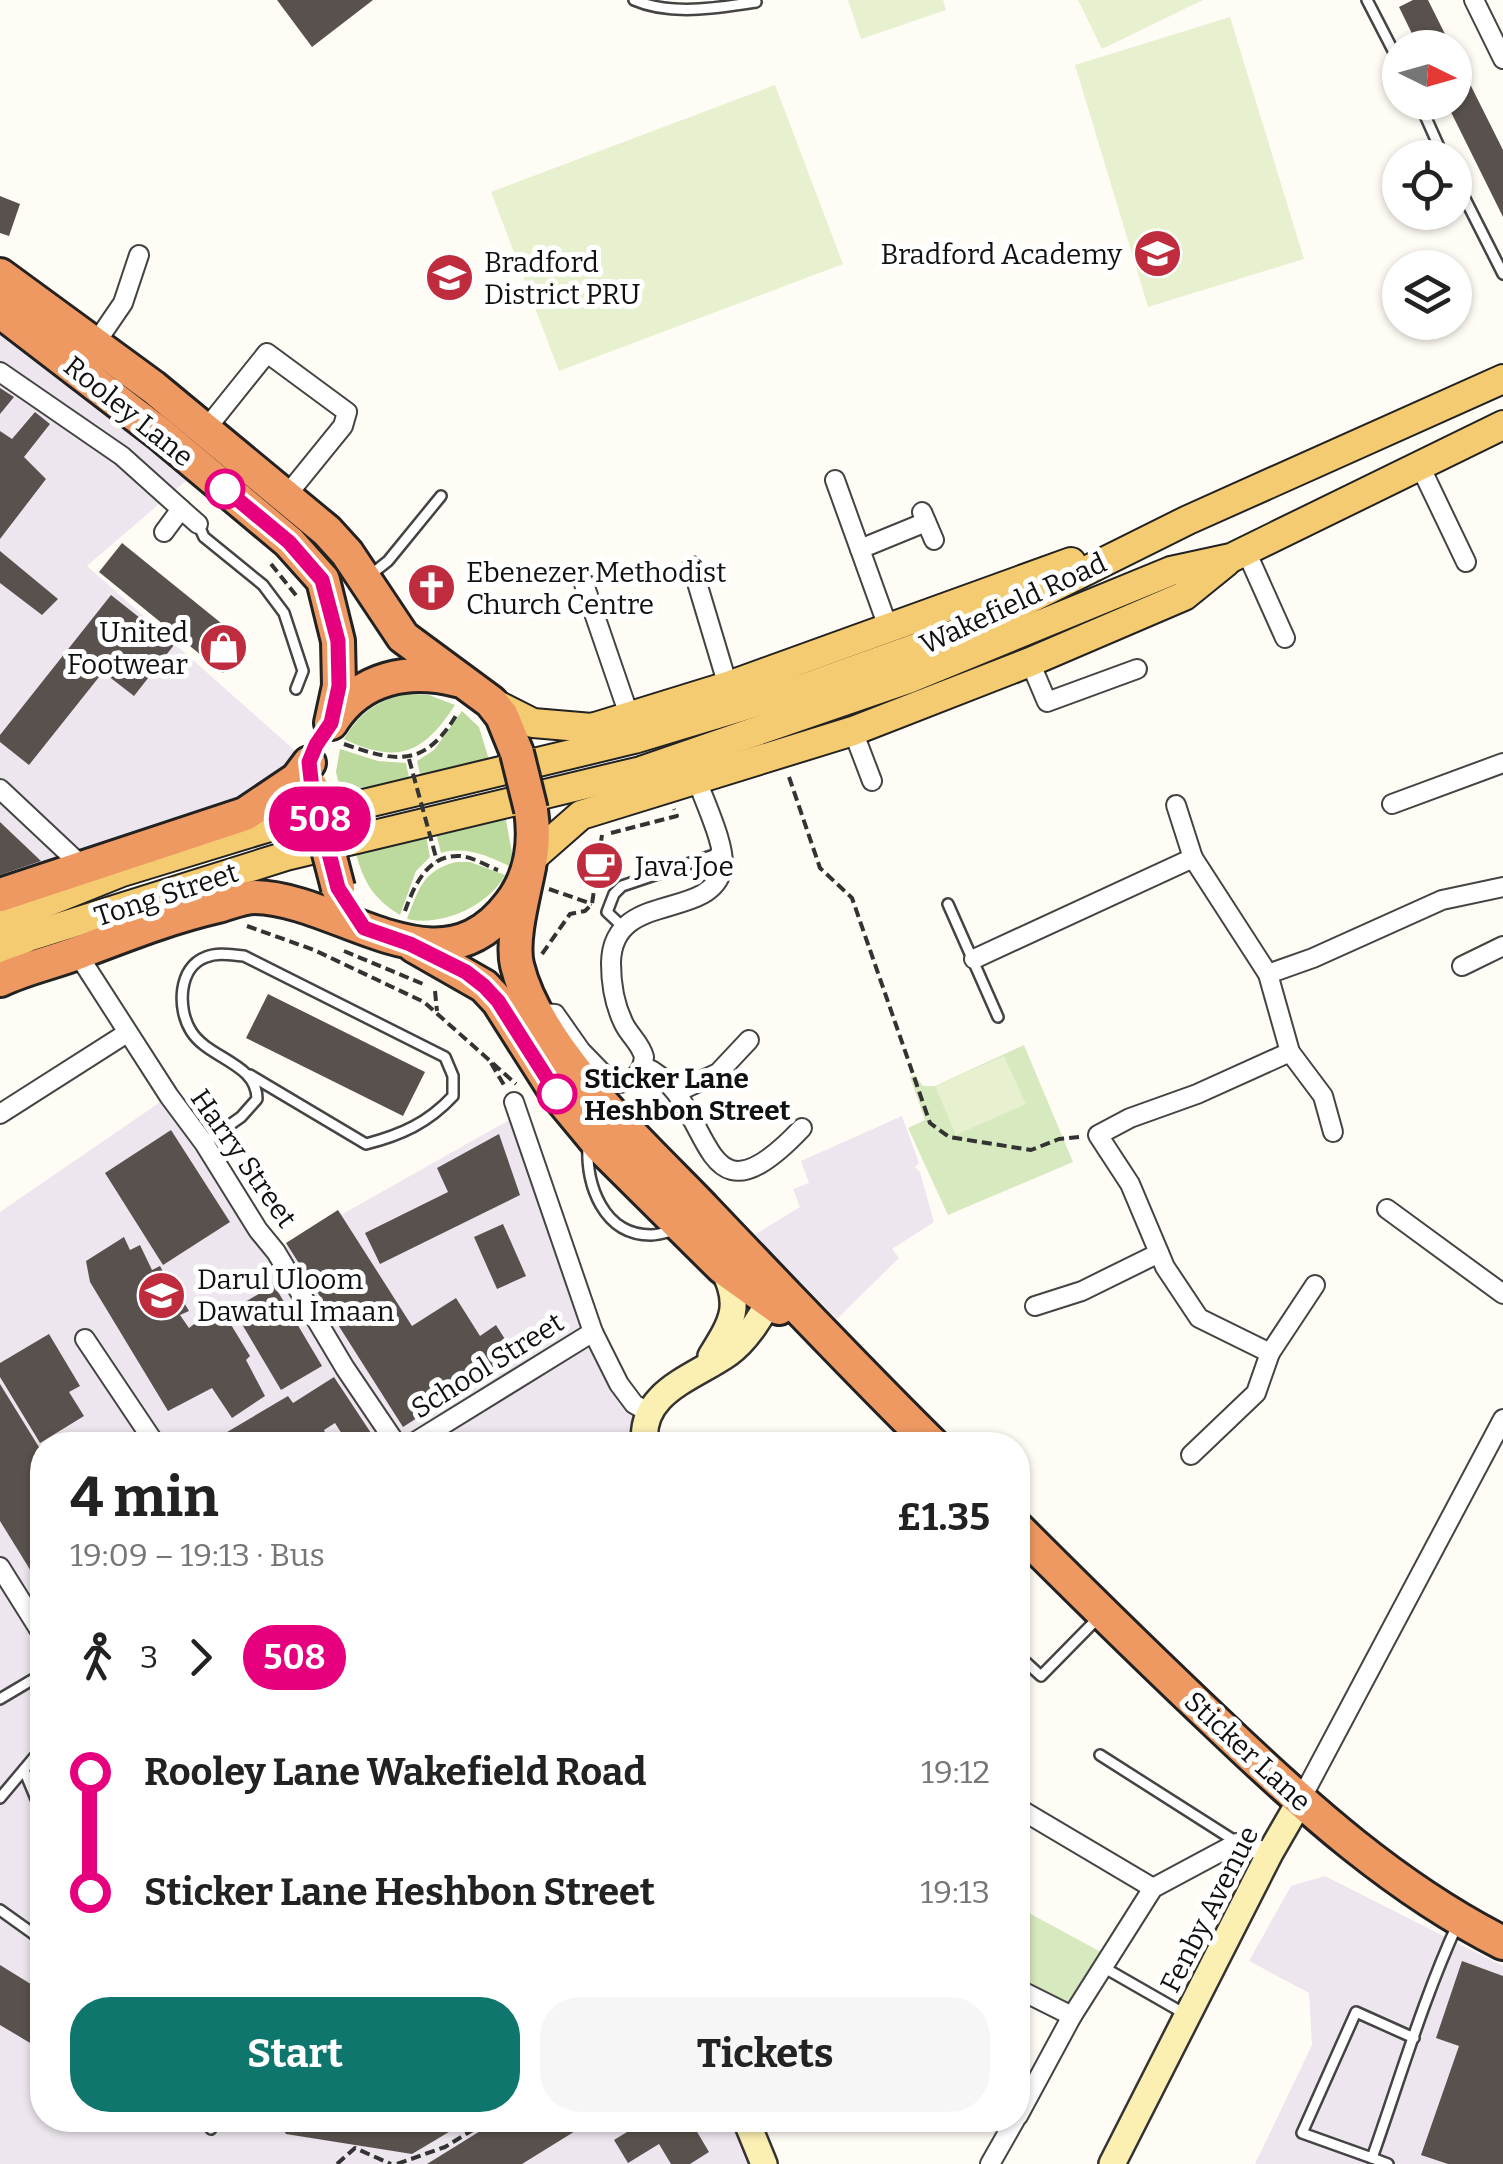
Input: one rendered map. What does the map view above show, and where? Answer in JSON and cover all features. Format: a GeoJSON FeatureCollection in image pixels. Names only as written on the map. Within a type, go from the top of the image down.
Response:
{"type":"FeatureCollection","features":[{"type":"Feature","properties":{"kind":"highway","name":"Rooley Lane"},"geometry":{"type":"LineString","coordinates":[[0,275],[206,429],[287,495],[327,532],[365,580],[402,637],[491,702]]}},
{"type":"Feature","properties":{"kind":"highway","name":"Rooley Lane"},"geometry":{"type":"LineString","coordinates":[[0,311],[174,446],[289,542],[322,580],[338,641],[337,733]]}},
{"type":"Feature","properties":{"kind":"highway"},"geometry":{"type":"LineString","coordinates":[[354,934],[338,888],[310,775],[316,745],[337,733],[346,701],[384,679],[422,674],[461,681]]}},
{"type":"Feature","properties":{"kind":"highway"},"geometry":{"type":"LineString","coordinates":[[491,702],[502,716],[517,753],[534,829],[516,961],[537,1012],[583,1080],[774,1294],[822,1335],[920,1432]]}},
{"type":"Feature","properties":{"kind":"highway"},"geometry":{"type":"LineString","coordinates":[[0,895],[245,814],[310,775]]}},
{"type":"Feature","properties":{"kind":"highway"},"geometry":{"type":"LineString","coordinates":[[0,980],[130,932],[253,897],[294,902],[354,934],[407,930],[453,943],[489,926],[514,900],[526,871]]}},
{"type":"Feature","properties":{"kind":"highway"},"geometry":{"type":"LineString","coordinates":[[407,930],[484,986],[498,1001],[549,1082],[589,1133],[682,1228],[722,1267],[774,1294]]}},
{"type":"Feature","properties":{"kind":"highway","name":"Sticker Lane"},"geometry":{"type":"LineString","coordinates":[[1030,1541],[1300,1801],[1410,1889],[1503,1943]]}},
{"type":"Feature","properties":{"kind":"main road","name":"Wakefield Road"},"geometry":{"type":"LineString","coordinates":[[444,783],[634,739],[825,681],[970,629],[1188,520],[1503,380]]}},
{"type":"Feature","properties":{"kind":"main road","name":"Wakefield Road"},"geometry":{"type":"LineString","coordinates":[[451,818],[641,771],[908,679],[1171,570],[1239,554],[1503,426]]}},
{"type":"Feature","properties":{"kind":"main road"},"geometry":{"type":"LineString","coordinates":[[491,702],[533,723],[592,728],[728,686],[1188,520]]}},
{"type":"Feature","properties":{"kind":"main road"},"geometry":{"type":"LineString","coordinates":[[526,871],[581,815],[854,730],[1030,662],[1184,596],[1239,554]]}},
{"type":"Feature","properties":{"kind":"main road","name":"Tong Street"},"geometry":{"type":"LineString","coordinates":[[0,921],[122,872],[276,825],[444,783]]}},
{"type":"Feature","properties":{"kind":"main road","name":"Tong Street"},"geometry":{"type":"LineString","coordinates":[[0,950],[28,937],[286,856],[451,818]]}},
{"type":"Feature","properties":{"kind":"street"},"geometry":{"type":"LineString","coordinates":[[1474,0],[1503,59]]}},
{"type":"Feature","properties":{"kind":"street"},"geometry":{"type":"LineString","coordinates":[[95,344],[123,303],[139,255]]}},
{"type":"Feature","properties":{"kind":"street","name":"Rooley Lane"},"geometry":{"type":"LineString","coordinates":[[206,429],[267,353],[346,412],[342,426],[287,495]]}},
{"type":"Feature","properties":{"kind":"street"},"geometry":{"type":"LineString","coordinates":[[0,372],[122,456],[198,524]]}},
{"type":"Feature","properties":{"kind":"street"},"geometry":{"type":"LineString","coordinates":[[1420,466],[1466,562]]}},
{"type":"Feature","properties":{"kind":"street"},"geometry":{"type":"LineString","coordinates":[[835,480],[888,627]]}},
{"type":"Feature","properties":{"kind":"street"},"geometry":{"type":"LineString","coordinates":[[164,532],[181,509]]}},
{"type":"Feature","properties":{"kind":"street"},"geometry":{"type":"LineString","coordinates":[[860,549],[924,517],[934,540]]}},
{"type":"Feature","properties":{"kind":"street"},"geometry":{"type":"LineString","coordinates":[[1239,554],[1285,638]]}},
{"type":"Feature","properties":{"kind":"street"},"geometry":{"type":"LineString","coordinates":[[692,566],[728,686]]}},
{"type":"Feature","properties":{"kind":"street"},"geometry":{"type":"LineString","coordinates":[[584,581],[630,718]]}},
{"type":"Feature","properties":{"kind":"street"},"geometry":{"type":"LineString","coordinates":[[1030,662],[1047,702],[1136,669]]}},
{"type":"Feature","properties":{"kind":"street"},"geometry":{"type":"LineString","coordinates":[[854,730],[872,780]]}},
{"type":"Feature","properties":{"kind":"street"},"geometry":{"type":"LineString","coordinates":[[1392,804],[1503,763]]}},
{"type":"Feature","properties":{"kind":"street"},"geometry":{"type":"LineString","coordinates":[[537,1012],[555,1014],[581,1052],[612,1083],[625,1084],[636,1077],[643,1066],[642,1049],[617,1006],[612,949],[625,929],[646,912],[706,892],[723,869],[720,847],[697,780]]}},
{"type":"Feature","properties":{"kind":"street"},"geometry":{"type":"LineString","coordinates":[[0,789],[82,866]]}},
{"type":"Feature","properties":{"kind":"street"},"geometry":{"type":"LineString","coordinates":[[1176,806],[1192,858],[1268,974],[1290,1052],[1323,1096],[1332,1132]]}},
{"type":"Feature","properties":{"kind":"street"},"geometry":{"type":"LineString","coordinates":[[974,958],[1192,858]]}},
{"type":"Feature","properties":{"kind":"street"},"geometry":{"type":"LineString","coordinates":[[1268,974],[1442,900],[1503,887]]}},
{"type":"Feature","properties":{"kind":"street"},"geometry":{"type":"LineString","coordinates":[[1462,966],[1503,946]]}},
{"type":"Feature","properties":{"kind":"street","name":"Harry Street"},"geometry":{"type":"LineString","coordinates":[[78,953],[126,1033],[276,1252],[344,1368],[388,1432]]}},
{"type":"Feature","properties":{"kind":"street"},"geometry":{"type":"LineString","coordinates":[[0,1114],[126,1033]]}},
{"type":"Feature","properties":{"kind":"street"},"geometry":{"type":"LineString","coordinates":[[677,1092],[718,1073],[749,1040]]}},
{"type":"Feature","properties":{"kind":"street"},"geometry":{"type":"LineString","coordinates":[[1270,1353],[1199,1318],[1164,1267],[1130,1184],[1098,1135],[1290,1052]]}},
{"type":"Feature","properties":{"kind":"street"},"geometry":{"type":"LineString","coordinates":[[643,1066],[677,1092],[719,1165],[756,1168],[773,1158],[802,1128]]}},
{"type":"Feature","properties":{"kind":"street"},"geometry":{"type":"LineString","coordinates":[[514,1102],[593,1332],[619,1384],[634,1404],[648,1412]]}},
{"type":"Feature","properties":{"kind":"street"},"geometry":{"type":"LineString","coordinates":[[1387,1208],[1503,1294]]}},
{"type":"Feature","properties":{"kind":"street"},"geometry":{"type":"LineString","coordinates":[[1035,1306],[1082,1290],[1159,1253]]}},
{"type":"Feature","properties":{"kind":"street"},"geometry":{"type":"LineString","coordinates":[[706,1364],[730,1323],[734,1307],[732,1286],[722,1267]]}},
{"type":"Feature","properties":{"kind":"street"},"geometry":{"type":"LineString","coordinates":[[1191,1455],[1256,1393],[1270,1353],[1315,1285]]}},
{"type":"Feature","properties":{"kind":"street"},"geometry":{"type":"LineString","coordinates":[[644,1432],[648,1412],[658,1398],[706,1364],[731,1352],[774,1294]]}},
{"type":"Feature","properties":{"kind":"street","name":"School Street"},"geometry":{"type":"LineString","coordinates":[[431,1432],[593,1332]]}},
{"type":"Feature","properties":{"kind":"street"},"geometry":{"type":"LineString","coordinates":[[86,1339],[147,1432]]}},
{"type":"Feature","properties":{"kind":"street","name":"Fenby Avenue"},"geometry":{"type":"LineString","coordinates":[[1112,2164],[1270,1853],[1503,1420]]}},
{"type":"Feature","properties":{"kind":"street"},"geometry":{"type":"LineString","coordinates":[[0,1566],[30,1615]]}},
{"type":"Feature","properties":{"kind":"street"},"geometry":{"type":"LineString","coordinates":[[1030,1815],[1153,1888]]}},
{"type":"Feature","properties":{"kind":"street"},"geometry":{"type":"LineString","coordinates":[[1030,2092],[1072,2016],[1153,1888],[1237,1843],[1270,1853]]}},
{"type":"Feature","properties":{"kind":"street"},"geometry":{"type":"LineString","coordinates":[[1030,1995],[1072,2016]]}},
{"type":"Feature","properties":{"kind":"street"},"geometry":{"type":"LineString","coordinates":[[751,2132],[764,2164]]}},
{"type":"Feature","properties":{"kind":"street"},"geometry":{"type":"LineString","coordinates":[[990,2164],[1008,2132]]}},
{"type":"Feature","properties":{"kind":"lane"},"geometry":{"type":"LineString","coordinates":[[634,0],[644,5],[693,8],[756,2]]}},
{"type":"Feature","properties":{"kind":"lane"},"geometry":{"type":"LineString","coordinates":[[1367,0],[1382,30]]}},
{"type":"Feature","properties":{"kind":"lane"},"geometry":{"type":"LineString","coordinates":[[1472,213],[1503,274]]}},
{"type":"Feature","properties":{"kind":"lane"},"geometry":{"type":"LineString","coordinates":[[365,580],[388,561],[440,496]]}},
{"type":"Feature","properties":{"kind":"lane"},"geometry":{"type":"LineString","coordinates":[[198,524],[204,536],[263,585],[284,613],[303,671],[296,689]]}},
{"type":"Feature","properties":{"kind":"lane"},"geometry":{"type":"LineString","coordinates":[[625,929],[607,912],[622,886],[714,854],[720,847]]}},
{"type":"Feature","properties":{"kind":"lane"},"geometry":{"type":"LineString","coordinates":[[948,904],[998,1017]]}},
{"type":"Feature","properties":{"kind":"lane"},"geometry":{"type":"LineString","coordinates":[[204,1144],[241,1117],[257,1099],[258,1087],[250,1075],[205,1048],[190,1029],[180,1000],[188,971],[201,958],[218,954],[244,956],[424,1044],[445,1057],[454,1076],[453,1096],[434,1116],[396,1137],[366,1144],[250,1075]]}},
{"type":"Feature","properties":{"kind":"lane"},"geometry":{"type":"LineString","coordinates":[[1030,1666],[1041,1676],[1103,1614]]}},
{"type":"Feature","properties":{"kind":"lane"},"geometry":{"type":"LineString","coordinates":[[0,1699],[30,1681]]}},
{"type":"Feature","properties":{"kind":"lane"},"geometry":{"type":"LineString","coordinates":[[1100,1755],[1237,1843]]}},
{"type":"Feature","properties":{"kind":"lane"},"geometry":{"type":"LineString","coordinates":[[0,1798],[30,1763]]}},
{"type":"Feature","properties":{"kind":"lane"},"geometry":{"type":"LineString","coordinates":[[24,1770],[30,1784]]}},
{"type":"Feature","properties":{"kind":"lane"},"geometry":{"type":"LineString","coordinates":[[0,1910],[30,1931]]}},
{"type":"Feature","properties":{"kind":"lane"},"geometry":{"type":"LineString","coordinates":[[1372,2158],[1440,1962],[1460,1921]]}},
{"type":"Feature","properties":{"kind":"lane"},"geometry":{"type":"LineString","coordinates":[[1103,1968],[1188,2015]]}},
{"type":"Feature","properties":{"kind":"lane"},"geometry":{"type":"LineString","coordinates":[[1388,2164],[1302,2133],[1356,2012],[1414,2038]]}},
{"type":"Feature","properties":{"kind":"path"},"geometry":{"type":"LineString","coordinates":[[337,733],[377,755],[409,758],[444,737],[458,714]]}},
{"type":"Feature","properties":{"kind":"path"},"geometry":{"type":"LineString","coordinates":[[781,754],[820,868],[852,898],[930,1123],[949,1136],[1032,1150],[1059,1139],[1098,1135]]}},
{"type":"Feature","properties":{"kind":"path"},"geometry":{"type":"LineString","coordinates":[[409,758],[437,861]]}},
{"type":"Feature","properties":{"kind":"path"},"geometry":{"type":"LineString","coordinates":[[523,982],[570,914],[585,911],[592,904],[600,836],[676,816],[673,804]]}},
{"type":"Feature","properties":{"kind":"path"},"geometry":{"type":"LineString","coordinates":[[407,930],[417,882],[437,861],[460,856],[526,871],[592,904]]}},
{"type":"Feature","properties":{"kind":"path"},"geometry":{"type":"LineString","coordinates":[[354,934],[339,949],[436,990],[437,1014]]}},
{"type":"Feature","properties":{"kind":"path"},"geometry":{"type":"LineString","coordinates":[[487,1056],[514,1102]]}},
{"type":"Feature","properties":{"kind":"path"},"geometry":{"type":"LineString","coordinates":[[337,2164],[354,2148],[394,2164],[445,2147],[470,2132]]}},
{"type":"Feature","properties":{"kind":"shaded area"},"geometry":{"type":"Polygon","coordinates":[[[0,325],[187,480],[87,566],[309,763],[297,779],[0,895],[0,325]]]}},
{"type":"Feature","properties":{"kind":"shaded area"},"geometry":{"type":"Polygon","coordinates":[[[169,1096],[277,1251],[518,1115],[559,1240],[634,1404],[642,1432],[30,1432],[30,2132],[751,2132],[764,2164],[0,2164],[0,1212],[169,1096]]]}},
{"type":"Feature","properties":{"kind":"shaded area"},"geometry":{"type":"Polygon","coordinates":[[[902,1116],[934,1222],[892,1249],[899,1258],[837,1319],[754,1235],[800,1207],[793,1189],[809,1183],[801,1161],[902,1116]]]}},
{"type":"Feature","properties":{"kind":"shaded area"},"geometry":{"type":"Polygon","coordinates":[[[1325,1876],[1503,1966],[1503,2164],[1255,2164],[1312,2045],[1309,1993],[1249,1961],[1291,1886],[1325,1876]]]}},
{"type":"Feature","properties":{"kind":"green space"},"geometry":{"type":"Polygon","coordinates":[[[848,0],[943,0],[946,10],[861,39],[848,0]]]}},
{"type":"Feature","properties":{"kind":"green space"},"geometry":{"type":"Polygon","coordinates":[[[1078,0],[1203,0],[1102,49],[1078,0]]]}},
{"type":"Feature","properties":{"kind":"green space"},"geometry":{"type":"Polygon","coordinates":[[[1230,17],[1304,259],[1148,307],[1075,65],[1230,17]]]}},
{"type":"Feature","properties":{"kind":"green space"},"geometry":{"type":"Polygon","coordinates":[[[775,85],[843,264],[559,371],[491,192],[775,85]]]}},
{"type":"Feature","properties":{"kind":"green space"},"geometry":{"type":"Polygon","coordinates":[[[410,694],[429,695],[455,705],[420,744],[395,752],[363,747],[344,739],[371,708],[410,694]]]}},
{"type":"Feature","properties":{"kind":"green space"},"geometry":{"type":"Polygon","coordinates":[[[462,711],[479,727],[489,760],[421,779],[417,761],[434,750],[462,711]]]}},
{"type":"Feature","properties":{"kind":"green space"},"geometry":{"type":"Polygon","coordinates":[[[340,749],[378,761],[406,763],[410,782],[342,797],[336,772],[340,749]]]}},
{"type":"Feature","properties":{"kind":"green space"},"geometry":{"type":"Polygon","coordinates":[[[505,815],[512,853],[509,866],[467,851],[441,853],[436,833],[505,815]]]}},
{"type":"Feature","properties":{"kind":"green space"},"geometry":{"type":"Polygon","coordinates":[[[426,836],[430,857],[416,871],[400,915],[371,889],[356,854],[426,836]]]}},
{"type":"Feature","properties":{"kind":"green space"},"geometry":{"type":"Polygon","coordinates":[[[456,862],[470,862],[505,875],[488,896],[463,912],[434,920],[407,919],[429,876],[456,862]]]}},
{"type":"Feature","properties":{"kind":"green space"},"geometry":{"type":"Polygon","coordinates":[[[1024,1045],[1073,1162],[948,1215],[908,1128],[925,1120],[910,1077],[915,1075],[923,1086],[935,1086],[1024,1045]]]}},
{"type":"Feature","properties":{"kind":"green space"},"geometry":{"type":"Polygon","coordinates":[[[1004,1056],[1026,1104],[956,1135],[935,1086],[1004,1056]]]}},
{"type":"Feature","properties":{"kind":"green space"},"geometry":{"type":"Polygon","coordinates":[[[1030,1914],[1110,1957],[1072,2016],[1030,1995],[1030,1914]]]}},
{"type":"Feature","properties":{"kind":"building"},"geometry":{"type":"Polygon","coordinates":[[[277,0],[373,0],[312,47],[277,0]]]}},
{"type":"Feature","properties":{"kind":"building"},"geometry":{"type":"Polygon","coordinates":[[[1413,0],[1428,0],[1443,30],[1410,30],[1399,7],[1413,0]]]}},
{"type":"Feature","properties":{"kind":"building"},"geometry":{"type":"Polygon","coordinates":[[[1472,88],[1503,150],[1503,217],[1472,154],[1472,140],[1465,140],[1455,120],[1472,120],[1472,88]]]}},
{"type":"Feature","properties":{"kind":"building"},"geometry":{"type":"Polygon","coordinates":[[[0,196],[20,204],[9,236],[0,233],[0,196]]]}},
{"type":"Feature","properties":{"kind":"building"},"geometry":{"type":"Polygon","coordinates":[[[0,388],[14,397],[0,414],[0,388]]]}},
{"type":"Feature","properties":{"kind":"building"},"geometry":{"type":"Polygon","coordinates":[[[35,412],[50,424],[24,457],[46,479],[0,539],[0,431],[12,439],[35,412]]]}},
{"type":"Feature","properties":{"kind":"building"},"geometry":{"type":"Polygon","coordinates":[[[122,543],[247,644],[223,673],[99,572],[122,543]]]}},
{"type":"Feature","properties":{"kind":"building"},"geometry":{"type":"Polygon","coordinates":[[[0,551],[58,599],[42,615],[0,583],[0,551]]]}},
{"type":"Feature","properties":{"kind":"building"},"geometry":{"type":"Polygon","coordinates":[[[111,595],[174,645],[134,696],[103,672],[29,765],[0,742],[0,735],[111,595]]]}},
{"type":"Feature","properties":{"kind":"building"},"geometry":{"type":"Polygon","coordinates":[[[0,822],[41,861],[0,875],[0,822]]]}},
{"type":"Feature","properties":{"kind":"building"},"geometry":{"type":"Polygon","coordinates":[[[268,994],[425,1072],[403,1116],[246,1038],[268,994]]]}},
{"type":"Feature","properties":{"kind":"building"},"geometry":{"type":"Polygon","coordinates":[[[171,1130],[230,1222],[163,1265],[105,1173],[171,1130]]]}},
{"type":"Feature","properties":{"kind":"building"},"geometry":{"type":"Polygon","coordinates":[[[499,1134],[520,1195],[380,1264],[365,1233],[448,1192],[437,1168],[499,1134]]]}},
{"type":"Feature","properties":{"kind":"building"},"geometry":{"type":"Polygon","coordinates":[[[338,1210],[412,1326],[456,1298],[480,1336],[496,1325],[515,1355],[403,1427],[286,1243],[338,1210]]]}},
{"type":"Feature","properties":{"kind":"building"},"geometry":{"type":"Polygon","coordinates":[[[503,1224],[526,1276],[497,1289],[474,1237],[503,1224]]]}},
{"type":"Feature","properties":{"kind":"building"},"geometry":{"type":"Polygon","coordinates":[[[124,1237],[130,1250],[140,1245],[152,1270],[160,1266],[169,1283],[164,1289],[172,1298],[179,1294],[189,1311],[180,1315],[189,1328],[219,1305],[250,1356],[246,1360],[265,1396],[232,1418],[212,1388],[168,1411],[90,1282],[86,1261],[124,1237]]]}},
{"type":"Feature","properties":{"kind":"building"},"geometry":{"type":"Polygon","coordinates":[[[274,1285],[322,1366],[281,1390],[233,1309],[274,1285]]]}},
{"type":"Feature","properties":{"kind":"building"},"geometry":{"type":"Polygon","coordinates":[[[49,1334],[80,1386],[69,1392],[84,1416],[58,1432],[33,1432],[0,1377],[0,1363],[49,1334]]]}},
{"type":"Feature","properties":{"kind":"building"},"geometry":{"type":"Polygon","coordinates":[[[334,1377],[370,1432],[341,1432],[335,1423],[325,1432],[227,1432],[288,1396],[293,1403],[334,1377]]]}},
{"type":"Feature","properties":{"kind":"building"},"geometry":{"type":"Polygon","coordinates":[[[0,1384],[30,1433],[30,1570],[0,1521],[0,1384]]]}},
{"type":"Feature","properties":{"kind":"building"},"geometry":{"type":"Polygon","coordinates":[[[1462,1961],[1503,1976],[1503,2164],[1448,2164],[1421,2155],[1459,2046],[1436,2038],[1462,1961]]]}},
{"type":"Feature","properties":{"kind":"building"},"geometry":{"type":"Polygon","coordinates":[[[0,1965],[30,1984],[30,2043],[0,2025],[0,1965]]]}},
{"type":"Feature","properties":{"kind":"building"},"geometry":{"type":"Polygon","coordinates":[[[285,2132],[449,2132],[412,2154],[285,2132]]]}},
{"type":"Feature","properties":{"kind":"building"},"geometry":{"type":"Polygon","coordinates":[[[479,2132],[574,2132],[522,2164],[427,2164],[479,2132]]]}},
{"type":"Feature","properties":{"kind":"building"},"geometry":{"type":"Polygon","coordinates":[[[627,2132],[697,2132],[709,2152],[690,2164],[671,2164],[659,2144],[628,2163],[614,2140],[627,2132]]]}},
{"type":"Feature","properties":{"kind":"bus line","name":"508"},"geometry":{"type":"LineString","coordinates":[[225,489],[289,542],[322,580],[338,641],[339,686],[331,723],[309,762],[338,888],[364,928],[410,944],[466,972],[484,986],[498,1001],[557,1094]]}},
{"type":"Feature","properties":{"kind":"place","name":"Bradford Academy"},"geometry":{"type":"Point","coordinates":[1157,254]}},
{"type":"Feature","properties":{"kind":"place","name":"Bradford District PRU"},"geometry":{"type":"Point","coordinates":[449,278]}},
{"type":"Feature","properties":{"kind":"place","name":"Ebenezer Methodist Church Centre"},"geometry":{"type":"Point","coordinates":[431,588]}},
{"type":"Feature","properties":{"kind":"place","name":"United Footwear"},"geometry":{"type":"Point","coordinates":[223,648]}},
{"type":"Feature","properties":{"kind":"place","name":"Java Joe"},"geometry":{"type":"Point","coordinates":[600,866]}},
{"type":"Feature","properties":{"kind":"place","name":"Sticker Lane Heshbon Street"},"geometry":{"type":"Point","coordinates":[557,1094]}},
{"type":"Feature","properties":{"kind":"place","name":"Darul Uloom Dawatul Imaan"},"geometry":{"type":"Point","coordinates":[162,1295]}}]}
